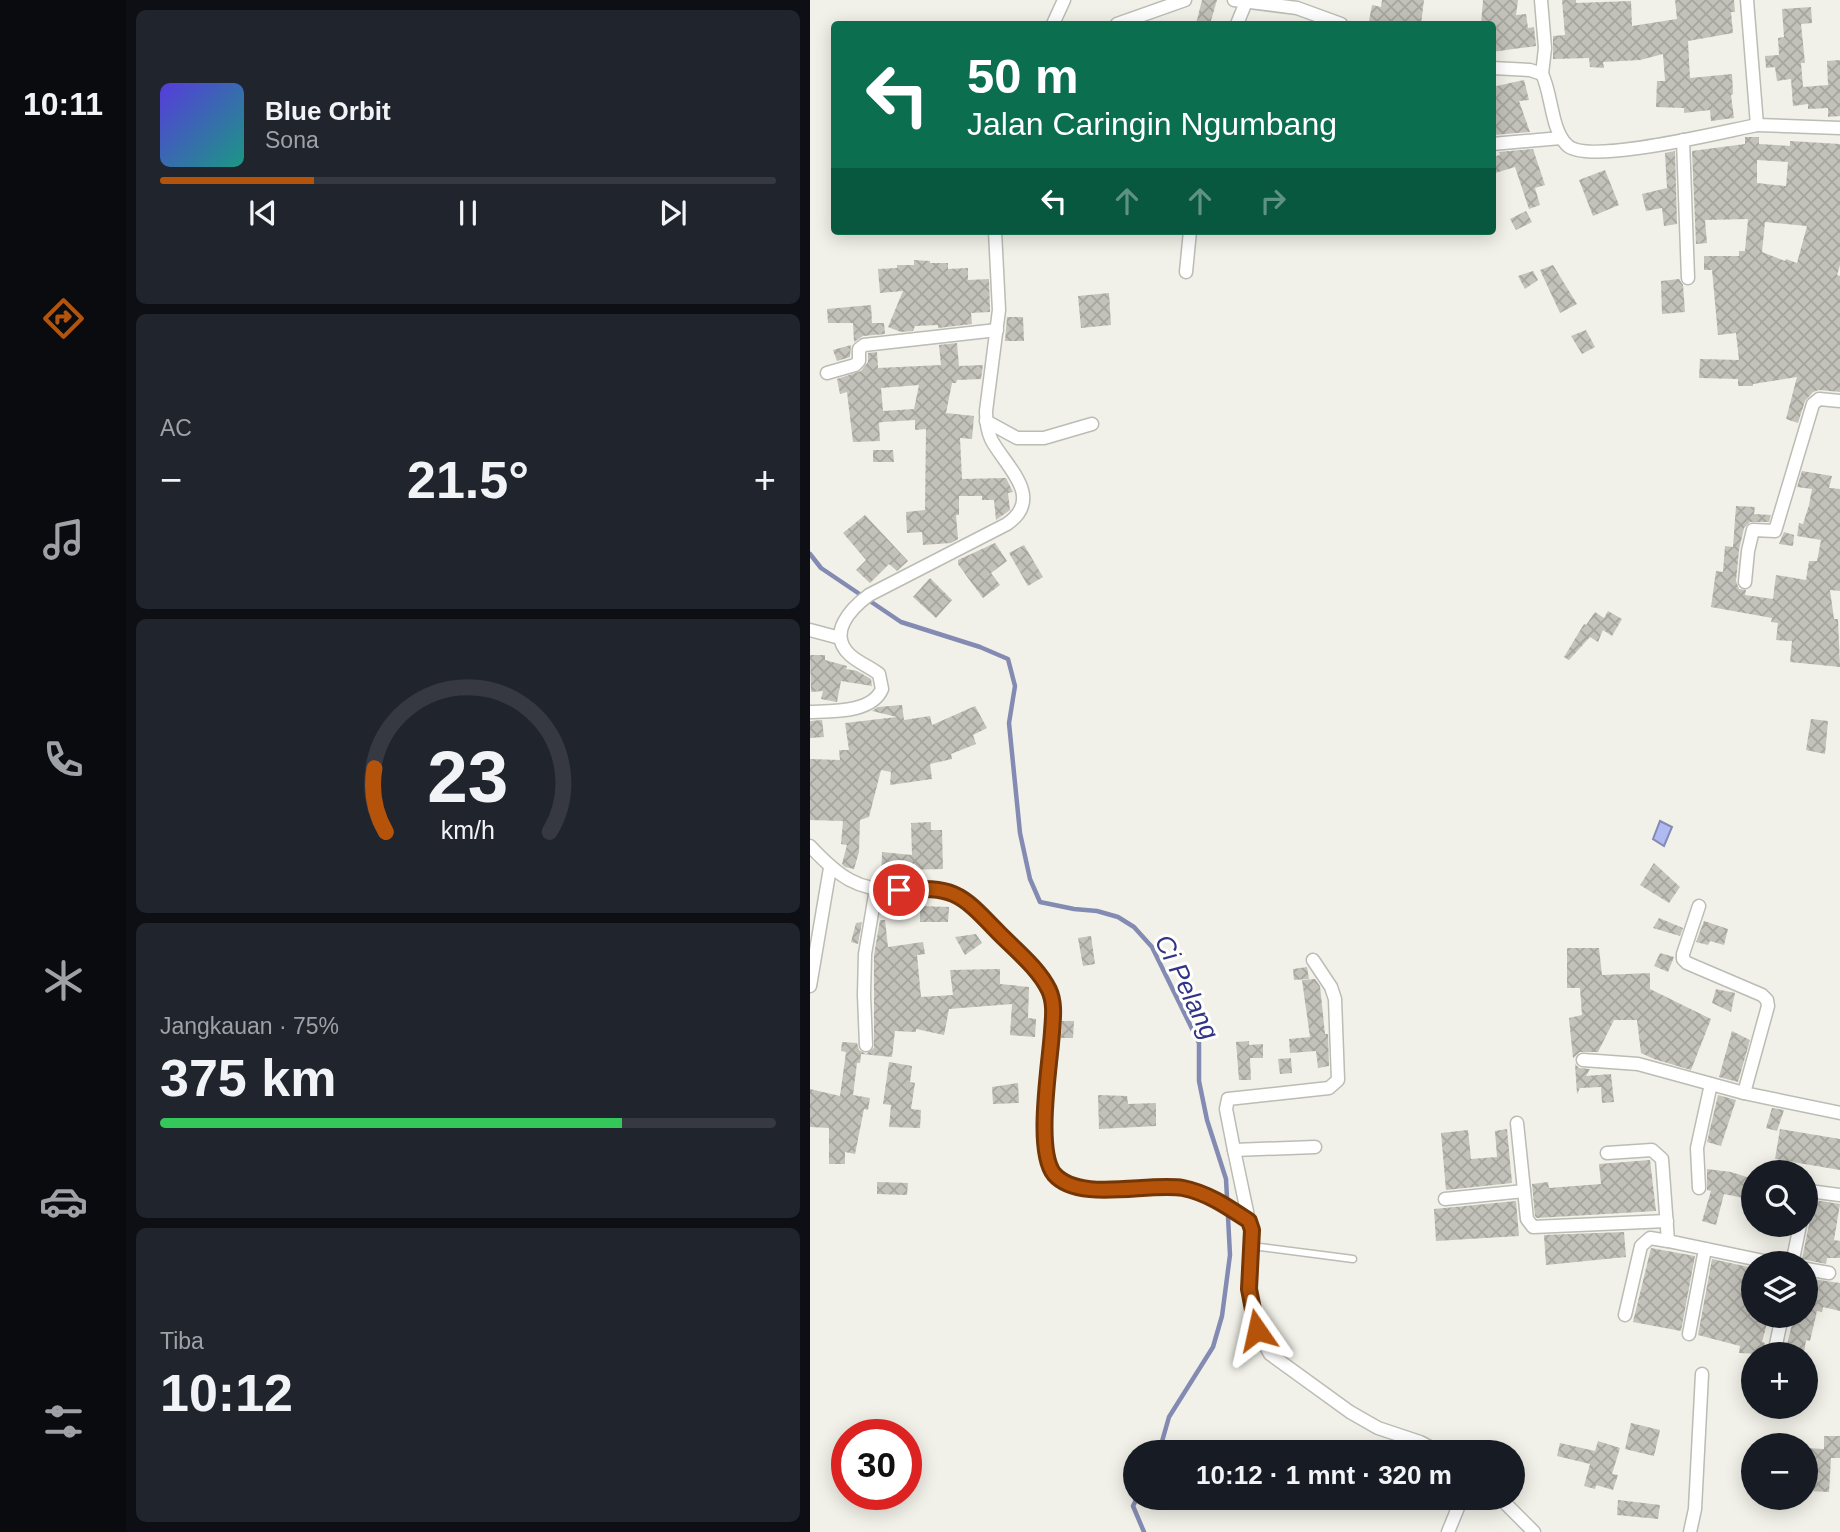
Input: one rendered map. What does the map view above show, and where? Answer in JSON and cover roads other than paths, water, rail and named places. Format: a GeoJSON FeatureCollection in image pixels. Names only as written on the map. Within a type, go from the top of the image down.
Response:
{"type":"FeatureCollection","features":[{"type":"Feature","properties":{"kind":"street"},"geometry":{"type":"LineString","coordinates":[[1054,21],[1064,0]]}},
{"type":"Feature","properties":{"kind":"street"},"geometry":{"type":"LineString","coordinates":[[1123,21],[1159,4],[1185,0]]}},
{"type":"Feature","properties":{"kind":"street"},"geometry":{"type":"LineString","coordinates":[[1541,0],[1544,48],[1542,74],[1561,138],[1569,148],[1588,153],[1625,150],[1757,125],[1840,128]]}},
{"type":"Feature","properties":{"kind":"street"},"geometry":{"type":"LineString","coordinates":[[1747,0],[1757,125]]}},
{"type":"Feature","properties":{"kind":"street"},"geometry":{"type":"LineString","coordinates":[[1238,21],[1240,1],[1297,8],[1333,21]]}},
{"type":"Feature","properties":{"kind":"street"},"geometry":{"type":"LineString","coordinates":[[1496,68],[1530,70],[1542,74]]}},
{"type":"Feature","properties":{"kind":"street"},"geometry":{"type":"LineString","coordinates":[[1496,144],[1561,138]]}},
{"type":"Feature","properties":{"kind":"street"},"geometry":{"type":"LineString","coordinates":[[1683,140],[1688,278]]}},
{"type":"Feature","properties":{"kind":"street"},"geometry":{"type":"LineString","coordinates":[[810,712],[863,706],[873,701],[882,689],[879,674],[849,655],[842,646],[840,638],[846,617],[857,604],[869,595],[1015,519],[1022,509],[1021,486],[990,437],[986,421],[997,330],[995,235]]}},
{"type":"Feature","properties":{"kind":"street"},"geometry":{"type":"LineString","coordinates":[[1186,272],[1190,235]]}},
{"type":"Feature","properties":{"kind":"street"},"geometry":{"type":"LineString","coordinates":[[827,373],[855,365],[859,361],[859,349],[864,345],[997,330]]}},
{"type":"Feature","properties":{"kind":"street"},"geometry":{"type":"LineString","coordinates":[[1745,582],[1753,530],[1775,531],[1813,404],[1819,398],[1840,401]]}},
{"type":"Feature","properties":{"kind":"street"},"geometry":{"type":"LineString","coordinates":[[986,421],[1017,438],[1044,438],[1092,424]]}},
{"type":"Feature","properties":{"kind":"street"},"geometry":{"type":"LineString","coordinates":[[810,630],[840,638]]}},
{"type":"Feature","properties":{"kind":"street"},"geometry":{"type":"LineString","coordinates":[[810,846],[830,868],[853,883],[876,889],[940,888],[954,893],[971,903],[1043,981],[1049,990],[1053,1009],[1045,1123],[1047,1159],[1052,1172],[1061,1180],[1073,1186],[1111,1189],[1179,1187],[1198,1191],[1249,1221]]}},
{"type":"Feature","properties":{"kind":"street"},"geometry":{"type":"LineString","coordinates":[[810,986],[830,868]]}},
{"type":"Feature","properties":{"kind":"street"},"geometry":{"type":"LineString","coordinates":[[866,1045],[865,954],[876,889]]}},
{"type":"Feature","properties":{"kind":"street"},"geometry":{"type":"LineString","coordinates":[[1700,906],[1683,960],[1762,995],[1767,1000],[1768,1006],[1744,1094]]}},
{"type":"Feature","properties":{"kind":"street"},"geometry":{"type":"LineString","coordinates":[[1313,960],[1332,987],[1335,999],[1338,1080],[1329,1088],[1228,1099],[1226,1109],[1249,1221],[1252,1246],[1249,1289],[1257,1330],[1270,1354],[1359,1417],[1378,1428],[1414,1440]]}},
{"type":"Feature","properties":{"kind":"street"},"geometry":{"type":"LineString","coordinates":[[1583,1060],[1638,1064],[1744,1094],[1840,1113]]}},
{"type":"Feature","properties":{"kind":"street"},"geometry":{"type":"LineString","coordinates":[[1699,1188],[1697,1148],[1711,1084]]}},
{"type":"Feature","properties":{"kind":"street"},"geometry":{"type":"LineString","coordinates":[[1517,1122],[1527,1219],[1533,1227],[1667,1221]]}},
{"type":"Feature","properties":{"kind":"street"},"geometry":{"type":"LineString","coordinates":[[1234,1150],[1315,1147]]}},
{"type":"Feature","properties":{"kind":"street"},"geometry":{"type":"LineString","coordinates":[[1607,1153],[1652,1150],[1658,1153],[1662,1159],[1668,1241]]}},
{"type":"Feature","properties":{"kind":"street"},"geometry":{"type":"LineString","coordinates":[[1445,1199],[1524,1191]]}},
{"type":"Feature","properties":{"kind":"street"},"geometry":{"type":"LineString","coordinates":[[1818,1192],[1840,1195]]}},
{"type":"Feature","properties":{"kind":"street"},"geometry":{"type":"LineString","coordinates":[[1624,1315],[1641,1246],[1650,1238],[1741,1256]]}},
{"type":"Feature","properties":{"kind":"street"},"geometry":{"type":"LineString","coordinates":[[1689,1334],[1705,1249]]}},
{"type":"Feature","properties":{"kind":"street"},"geometry":{"type":"LineString","coordinates":[[1818,1271],[1829,1273]]}},
{"type":"Feature","properties":{"kind":"street"},"geometry":{"type":"LineString","coordinates":[[1690,1532],[1695,1509],[1702,1374]]}},
{"type":"Feature","properties":{"kind":"street"},"geometry":{"type":"LineString","coordinates":[[1448,1532],[1457,1510]]}},
{"type":"Feature","properties":{"kind":"street"},"geometry":{"type":"LineString","coordinates":[[1512,1510],[1534,1532]]}},
{"type":"Feature","properties":{"kind":"lane"},"geometry":{"type":"LineString","coordinates":[[1252,1246],[1353,1259]]}},
{"type":"Feature","properties":{"kind":"water"},"geometry":{"type":"Polygon","coordinates":[[[1660,821],[1672,827],[1664,846],[1653,839],[1660,821]]]}},
{"type":"Feature","properties":{"kind":"waterway","name":"Ci Pelang"},"geometry":{"type":"LineString","coordinates":[[810,554],[821,568],[901,622],[980,647],[1008,659],[1015,686],[1009,723],[1020,833],[1030,879],[1040,902],[1097,911],[1118,917],[1134,927],[1152,947],[1199,1043],[1199,1081],[1207,1120],[1226,1179],[1230,1255],[1222,1316],[1213,1347],[1169,1417],[1162,1440]]}},
{"type":"Feature","properties":{"kind":"waterway","name":"Ci Pelang"},"geometry":{"type":"LineString","coordinates":[[1135,1510],[1144,1532]]}}]}
